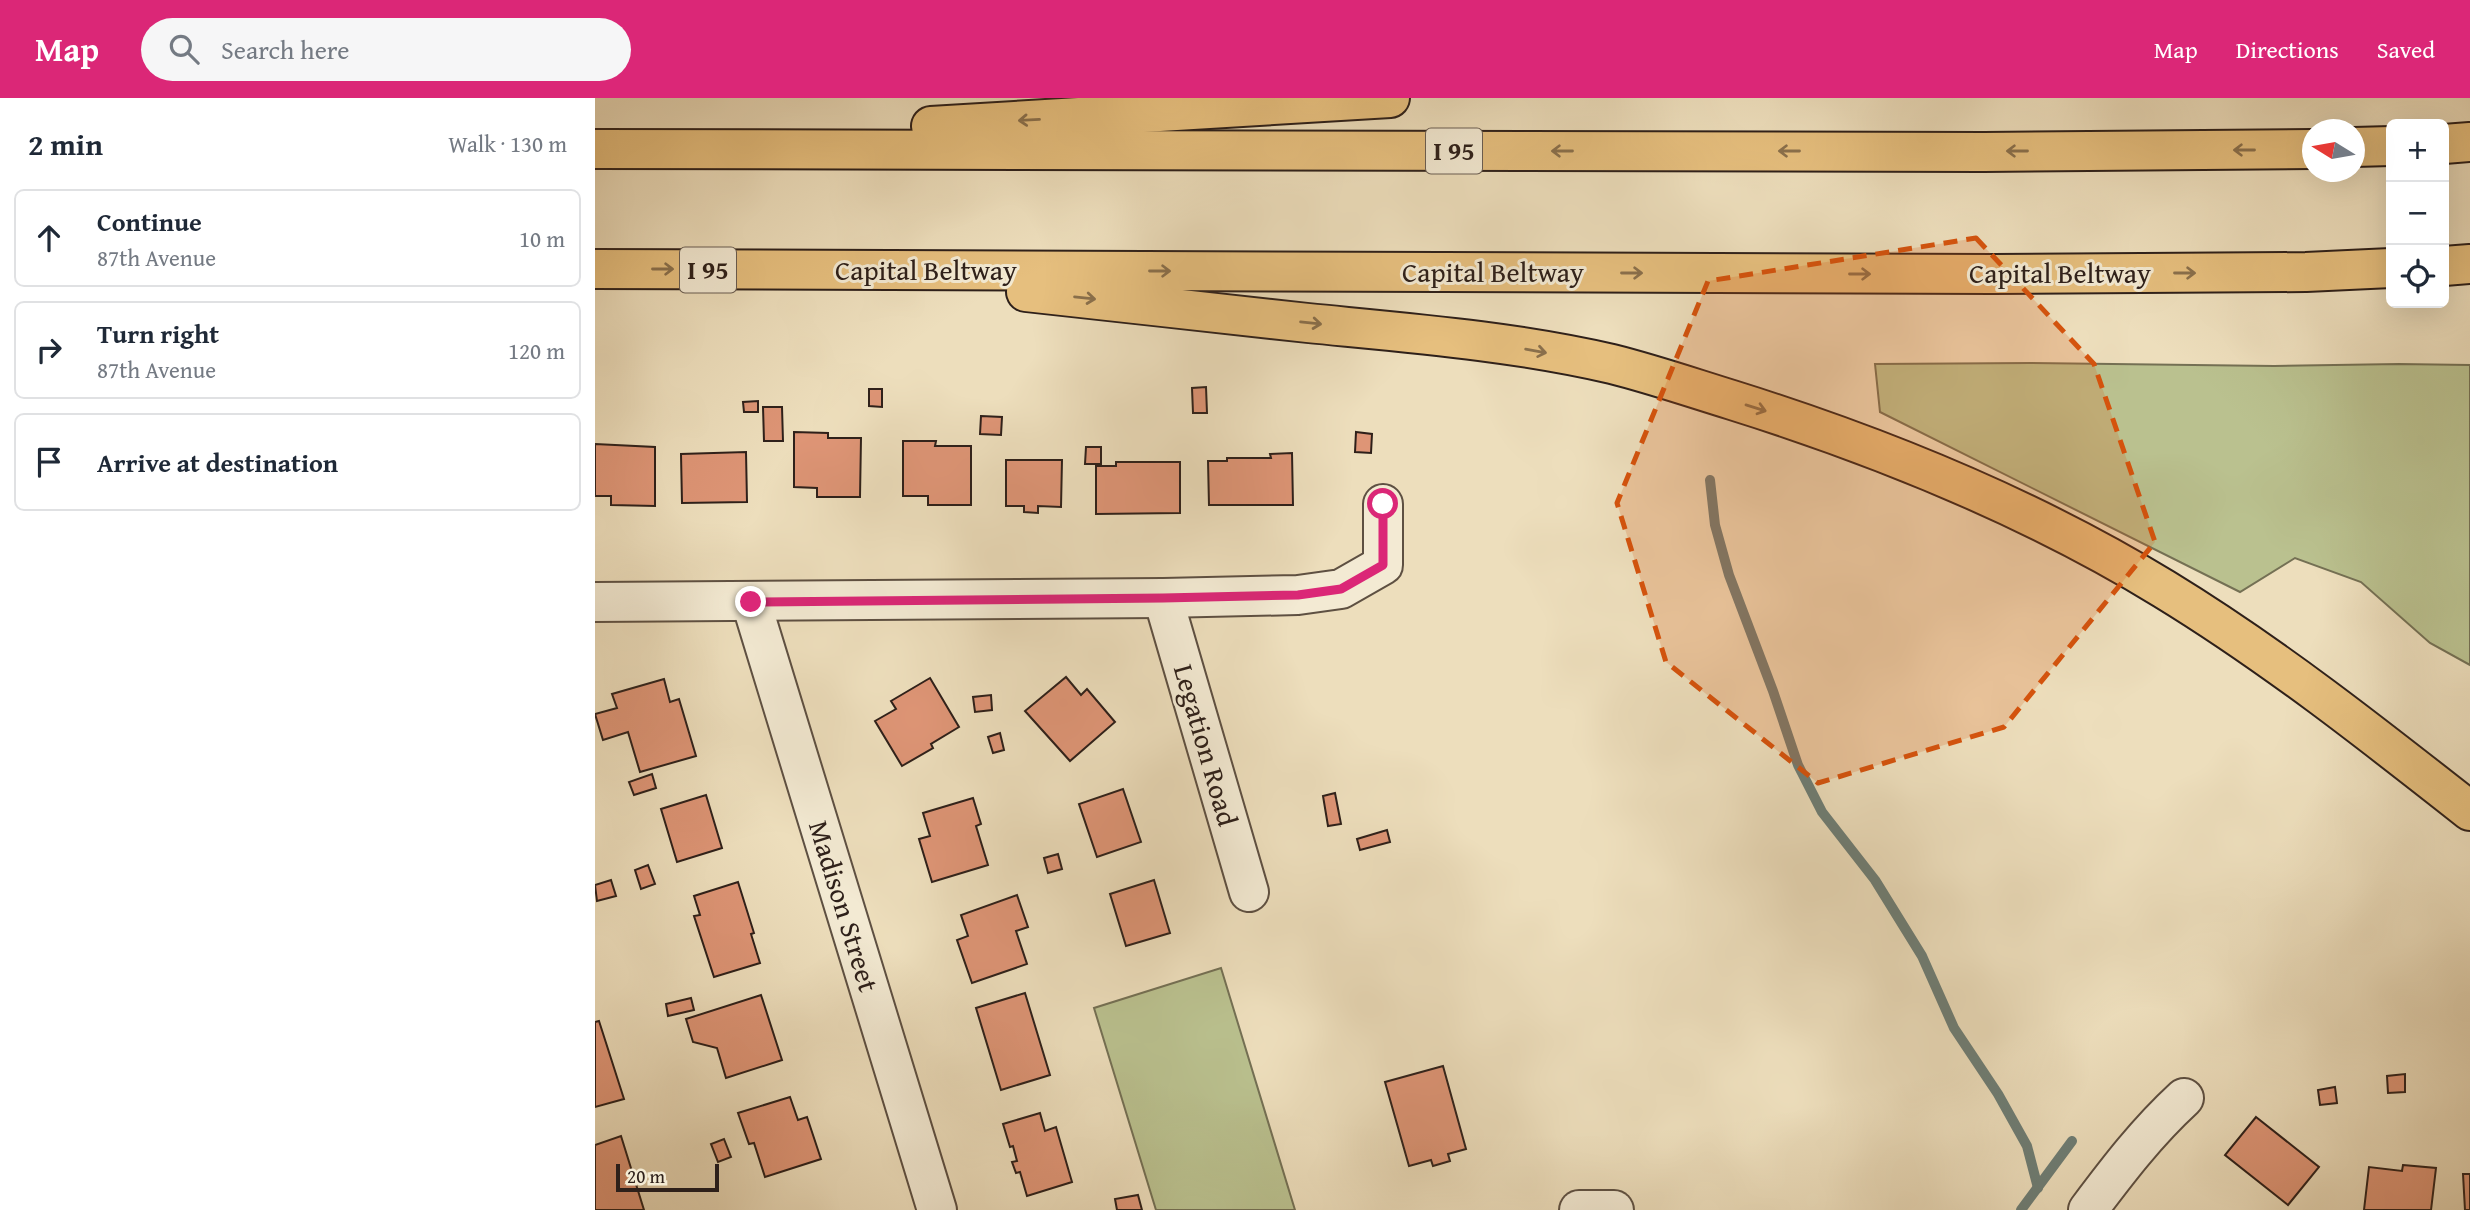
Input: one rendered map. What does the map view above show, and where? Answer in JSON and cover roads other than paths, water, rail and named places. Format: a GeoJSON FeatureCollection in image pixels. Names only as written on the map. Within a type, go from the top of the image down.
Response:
{"type":"FeatureCollection","features":[{"type":"Feature","properties":{"kind":"highway"},"geometry":{"type":"LineString","coordinates":[[595,148],[1390,98]]}},
{"type":"Feature","properties":{"kind":"highway"},"geometry":{"type":"LineString","coordinates":[[2449,144],[2470,142]]}},
{"type":"Feature","properties":{"kind":"highway"},"geometry":{"type":"LineString","coordinates":[[2365,147],[2386,146]]}},
{"type":"Feature","properties":{"kind":"highway","name":"I 95"},"geometry":{"type":"LineString","coordinates":[[595,148],[1984,152],[2302,149]]}},
{"type":"Feature","properties":{"kind":"highway"},"geometry":{"type":"LineString","coordinates":[[2449,265],[2470,264]]}},
{"type":"Feature","properties":{"kind":"highway","name":"Capital Beltway"},"geometry":{"type":"LineString","coordinates":[[595,269],[2006,274],[2306,272],[2386,268]]}},
{"type":"Feature","properties":{"kind":"highway"},"geometry":{"type":"LineString","coordinates":[[822,270],[1398,331],[1516,347],[1611,364],[1825,429],[1944,477],[2061,533],[2162,588],[2324,697],[2470,811]]}},
{"type":"Feature","properties":{"kind":"street"},"geometry":{"type":"LineString","coordinates":[[595,602],[1298,595],[1341,589],[1383,565],[1383,504]]}},
{"type":"Feature","properties":{"kind":"street","name":"Legation Road"},"geometry":{"type":"LineString","coordinates":[[1163,598],[1249,892]]}},
{"type":"Feature","properties":{"kind":"street","name":"Madison Street"},"geometry":{"type":"LineString","coordinates":[[751,602],[937,1210]]}},
{"type":"Feature","properties":{"kind":"street"},"geometry":{"type":"LineString","coordinates":[[2092,1209],[2125,1159],[2184,1098]]}},
{"type":"Feature","properties":{"kind":"street"},"geometry":{"type":"LineString","coordinates":[[1579,1210],[1614,1210]]}},
{"type":"Feature","properties":{"kind":"waterway"},"geometry":{"type":"LineString","coordinates":[[1710,480],[1715,525],[1729,575],[1798,765],[1822,812],[1875,880],[1922,956],[1954,1028],[1998,1094],[2027,1146],[2038,1188]]}},
{"type":"Feature","properties":{"kind":"waterway"},"geometry":{"type":"LineString","coordinates":[[2021,1210],[2072,1141]]}}]}
